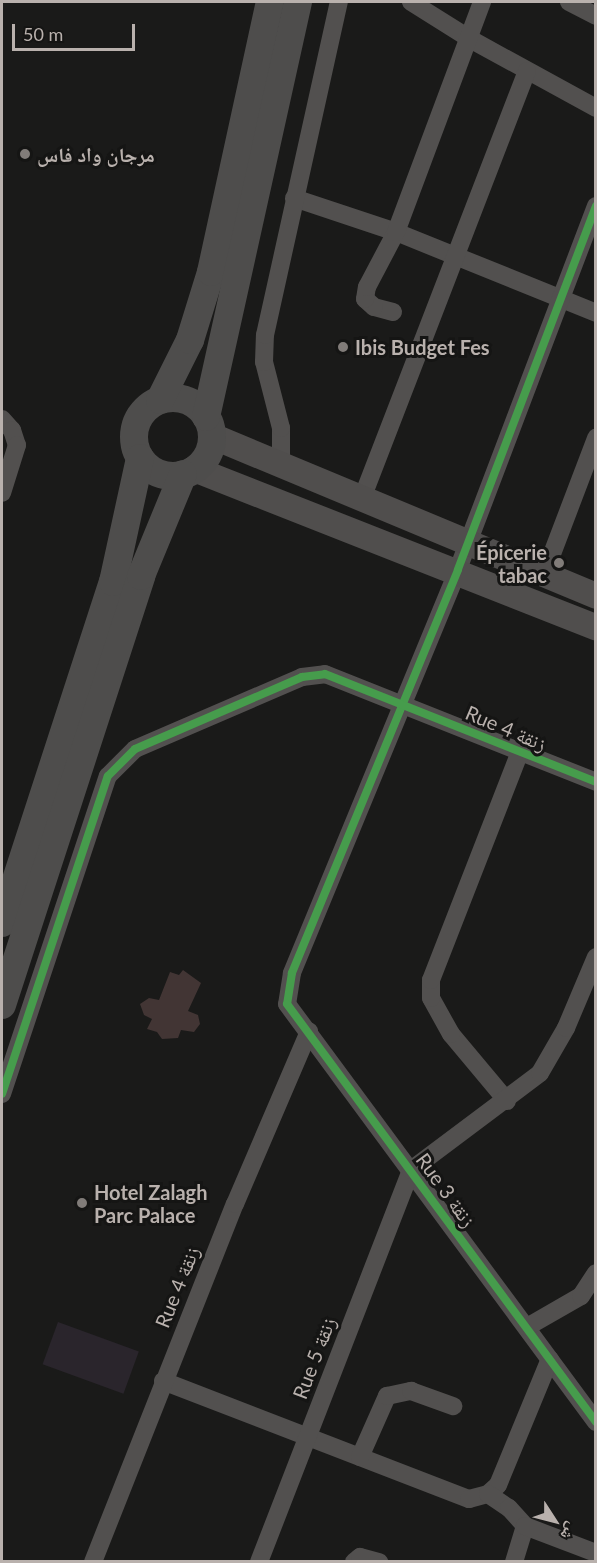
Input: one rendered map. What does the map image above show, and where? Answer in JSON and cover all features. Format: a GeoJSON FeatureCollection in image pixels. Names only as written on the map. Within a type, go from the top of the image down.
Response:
{"type":"FeatureCollection","features":[{"type":"Feature","properties":{"kind":"main road"},"geometry":{"type":"LineString","coordinates":[[2,923],[113,582],[140,458],[135,429],[144,411],[160,400],[189,340],[211,272],[270,2]]}},
{"type":"Feature","properties":{"kind":"main road"},"geometry":{"type":"LineString","coordinates":[[2,1005],[141,576],[189,472],[207,455],[209,427],[298,2]]}},
{"type":"Feature","properties":{"kind":"main road"},"geometry":{"type":"LineString","coordinates":[[160,400],[191,402],[209,427]]}},
{"type":"Feature","properties":{"kind":"main road"},"geometry":{"type":"LineString","coordinates":[[140,458],[154,471],[189,472]]}},
{"type":"Feature","properties":{"kind":"street"},"geometry":{"type":"LineString","coordinates":[[281,467],[281,428],[264,351],[294,198],[339,2]]}},
{"type":"Feature","properties":{"kind":"street"},"geometry":{"type":"LineString","coordinates":[[411,2],[470,39],[596,108]]}},
{"type":"Feature","properties":{"kind":"street"},"geometry":{"type":"LineString","coordinates":[[393,312],[374,307],[365,299],[367,287],[396,232],[482,2]]}},
{"type":"Feature","properties":{"kind":"street"},"geometry":{"type":"LineString","coordinates":[[572,2],[596,16]]}},
{"type":"Feature","properties":{"kind":"street"},"geometry":{"type":"LineString","coordinates":[[360,501],[458,257],[527,71]]}},
{"type":"Feature","properties":{"kind":"street"},"geometry":{"type":"LineString","coordinates":[[294,198],[396,232],[596,313]]}},
{"type":"Feature","properties":{"kind":"street","name":"Rue 3 زنقة"},"geometry":{"type":"LineString","coordinates":[[596,206],[458,570],[292,973],[287,1004],[596,1422]]}},
{"type":"Feature","properties":{"kind":"street"},"geometry":{"type":"LineString","coordinates":[[2,419],[15,438],[11,464],[2,493]]}},
{"type":"Feature","properties":{"kind":"street"},"geometry":{"type":"LineString","coordinates":[[209,427],[281,467],[596,596]]}},
{"type":"Feature","properties":{"kind":"street"},"geometry":{"type":"LineString","coordinates":[[544,575],[596,438]]}},
{"type":"Feature","properties":{"kind":"street"},"geometry":{"type":"LineString","coordinates":[[2,447],[11,464]]}},
{"type":"Feature","properties":{"kind":"street"},"geometry":{"type":"LineString","coordinates":[[189,472],[458,570],[596,627]]}},
{"type":"Feature","properties":{"kind":"street","name":"Rue 4 زنقة"},"geometry":{"type":"LineString","coordinates":[[2,1094],[108,776],[119,761],[160,736],[302,677],[325,674],[404,703],[520,753],[596,782]]}},
{"type":"Feature","properties":{"kind":"street","name":"Rue 4 زنقة"},"geometry":{"type":"LineString","coordinates":[[507,1101],[451,1034],[431,998],[431,980],[520,753]]}},
{"type":"Feature","properties":{"kind":"street"},"geometry":{"type":"LineString","coordinates":[[411,1170],[507,1101],[540,1073],[555,1052],[596,957]]}},
{"type":"Feature","properties":{"kind":"street","name":"Rue 4 زنقة"},"geometry":{"type":"LineString","coordinates":[[93,1562],[163,1381],[309,1031]]}},
{"type":"Feature","properties":{"kind":"street","name":"Rue 5 زنقة"},"geometry":{"type":"LineString","coordinates":[[259,1562],[411,1170]]}},
{"type":"Feature","properties":{"kind":"street"},"geometry":{"type":"LineString","coordinates":[[527,1327],[581,1296],[596,1273]]}},
{"type":"Feature","properties":{"kind":"street"},"geometry":{"type":"LineString","coordinates":[[163,1381],[469,1499],[488,1494],[506,1470],[550,1359]]}},
{"type":"Feature","properties":{"kind":"street"},"geometry":{"type":"LineString","coordinates":[[360,1457],[381,1405],[396,1391],[411,1391],[453,1406]]}},
{"type":"Feature","properties":{"kind":"street"},"geometry":{"type":"LineString","coordinates":[[488,1494],[509,1508],[525,1526],[596,1553]]}},
{"type":"Feature","properties":{"kind":"street"},"geometry":{"type":"LineString","coordinates":[[514,1562],[525,1526]]}},
{"type":"Feature","properties":{"kind":"street"},"geometry":{"type":"LineString","coordinates":[[354,1562],[360,1557],[379,1562]]}},
{"type":"Feature","properties":{"kind":"shaded area"},"geometry":{"type":"Polygon","coordinates":[[[183,970],[201,983],[188,1011],[198,1015],[200,1024],[194,1032],[181,1030],[178,1038],[162,1039],[157,1032],[147,1029],[152,1019],[144,1015],[140,1004],[149,998],[159,1000],[170,972],[179,975],[183,970]]]}},
{"type":"Feature","properties":{"kind":"shaded area"},"geometry":{"type":"Polygon","coordinates":[[[58,1322],[139,1351],[123,1394],[43,1364],[58,1322]]]}},
{"type":"Feature","properties":{"kind":"cycle path"},"geometry":{"type":"LineString","coordinates":[[596,206],[458,570],[292,973],[287,1004],[596,1422]]}},
{"type":"Feature","properties":{"kind":"cycle path"},"geometry":{"type":"LineString","coordinates":[[2,1094],[108,776],[135,749],[302,677],[325,674],[596,782]]}},
{"type":"Feature","properties":{"kind":"place","name":"مرجان واد فاس"},"geometry":{"type":"Point","coordinates":[25,154]}},
{"type":"Feature","properties":{"kind":"place","name":"Ibis Budget Fes"},"geometry":{"type":"Point","coordinates":[343,347]}},
{"type":"Feature","properties":{"kind":"place","name":"Épicerie tabac"},"geometry":{"type":"Point","coordinates":[559,563]}},
{"type":"Feature","properties":{"kind":"place","name":"Hotel Zalagh Parc Palace"},"geometry":{"type":"Point","coordinates":[82,1203]}}]}
